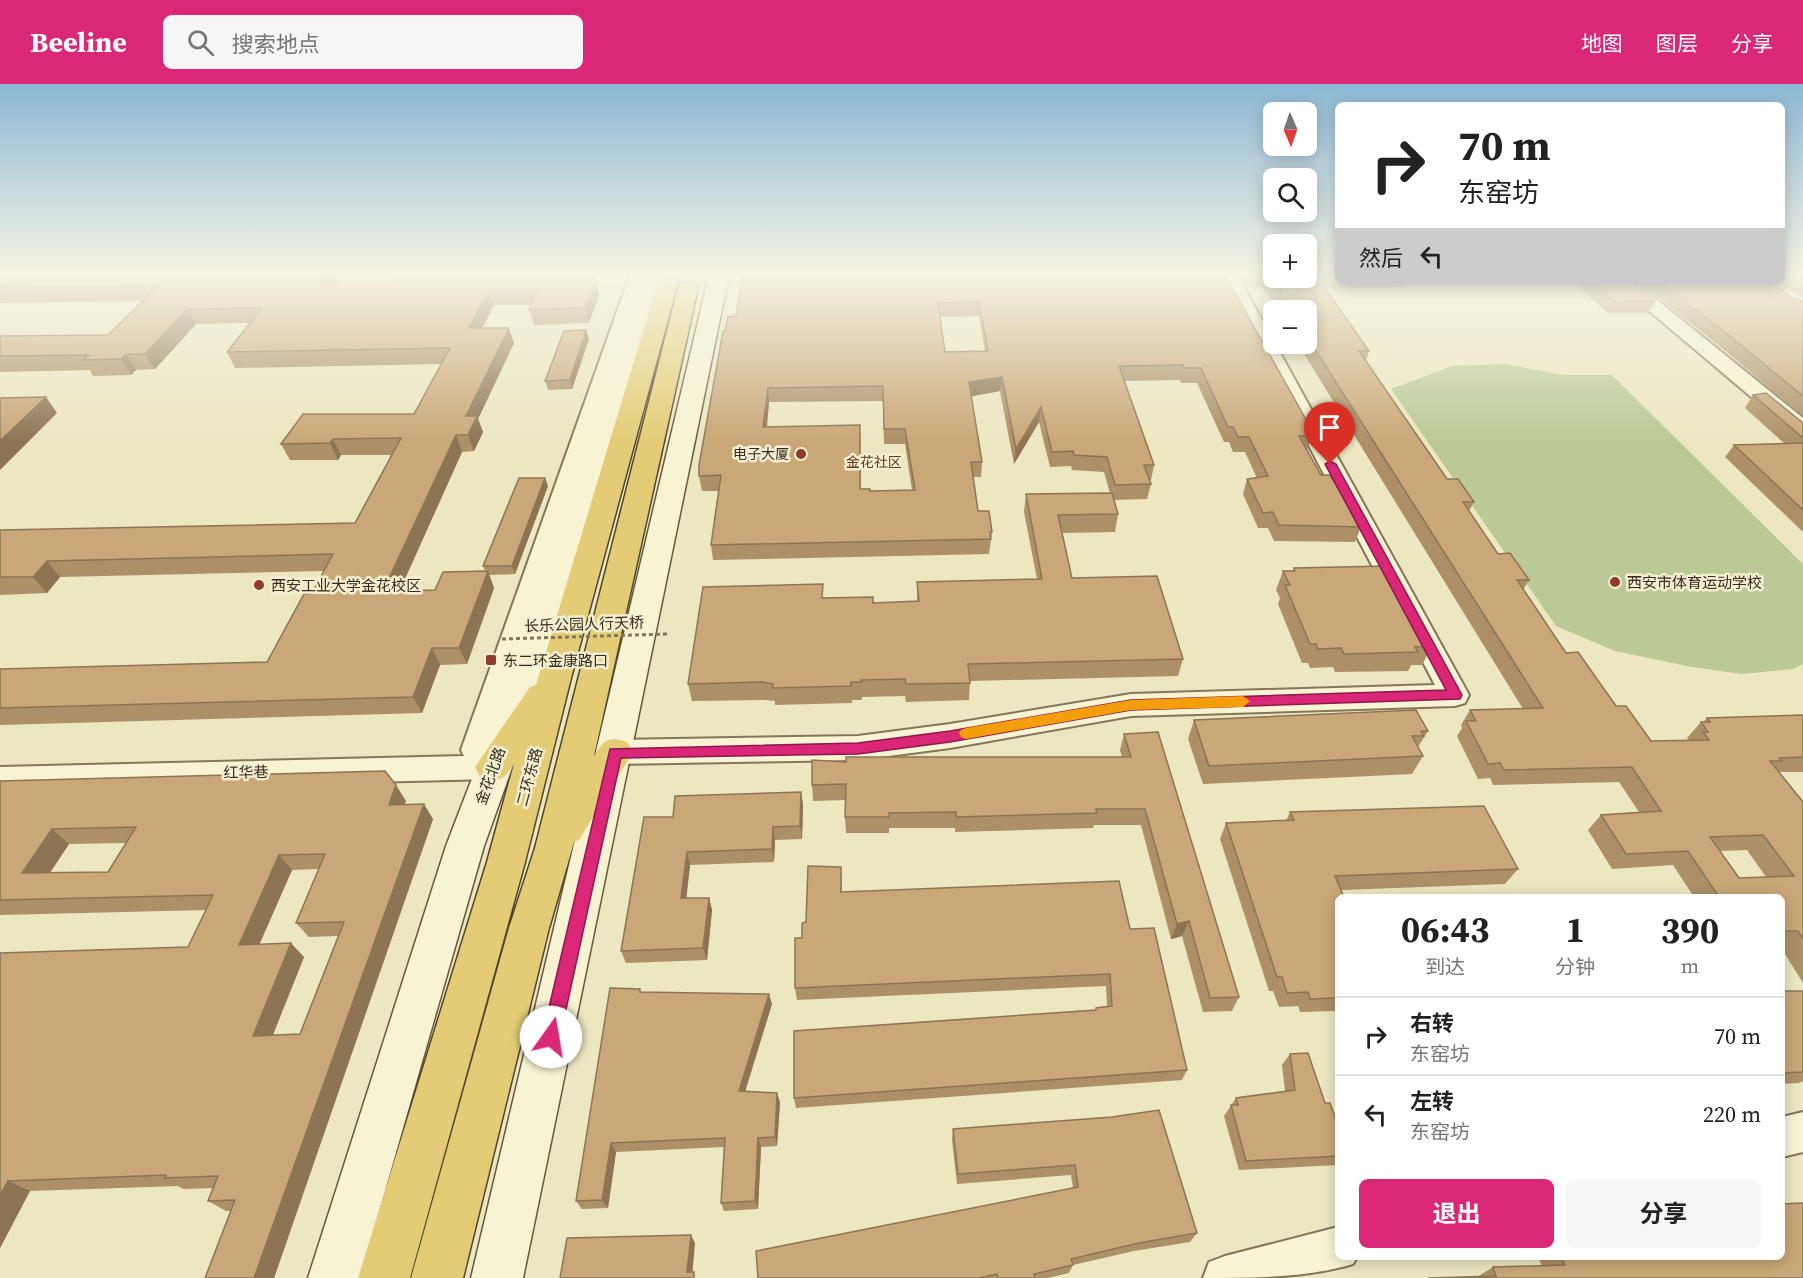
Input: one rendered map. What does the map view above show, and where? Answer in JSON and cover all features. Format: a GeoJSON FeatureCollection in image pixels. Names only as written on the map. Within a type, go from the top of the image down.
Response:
{"type":"FeatureCollection","features":[{"type":"Feature","properties":{"kind":"highway","name":"二环东路"},"geometry":{"type":"LineString","coordinates":[[384,1278],[506,862],[555,678],[654,331]]}},
{"type":"Feature","properties":{"kind":"highway"},"geometry":{"type":"LineString","coordinates":[[437,1278],[530,928],[554,848],[678,331]]}},
{"type":"Feature","properties":{"kind":"highway"},"geometry":{"type":"LineString","coordinates":[[493,767],[555,678]]}},
{"type":"Feature","properties":{"kind":"highway"},"geometry":{"type":"LineString","coordinates":[[554,848],[615,753]]}},
{"type":"Feature","properties":{"kind":"main road","name":"金花北路"},"geometry":{"type":"LineString","coordinates":[[334,1278],[465,846],[549,620],[608,432],[636,331]]}},
{"type":"Feature","properties":{"kind":"main road"},"geometry":{"type":"LineString","coordinates":[[497,1278],[707,331]]}},
{"type":"Feature","properties":{"kind":"street"},"geometry":{"type":"LineString","coordinates":[[493,767],[476,750],[620,331]]}},
{"type":"Feature","properties":{"kind":"street"},"geometry":{"type":"LineString","coordinates":[[615,753],[858,748],[950,736],[1131,705],[1455,695],[1258,331]]}},
{"type":"Feature","properties":{"kind":"street"},"geometry":{"type":"LineString","coordinates":[[1683,331],[1803,429]]}},
{"type":"Feature","properties":{"kind":"street","name":"红华巷"},"geometry":{"type":"LineString","coordinates":[[0,779],[493,767]]}},
{"type":"Feature","properties":{"kind":"street"},"geometry":{"type":"LineString","coordinates":[[1785,1136],[1803,1132]]}},
{"type":"Feature","properties":{"kind":"street"},"geometry":{"type":"LineString","coordinates":[[1225,1278],[1335,1250]]}},
{"type":"Feature","properties":{"kind":"path","name":"长乐公园人行天桥"},"geometry":{"type":"LineString","coordinates":[[502,639],[667,634]]}},
{"type":"Feature","properties":{"kind":"green space"},"geometry":{"type":"Polygon","coordinates":[[[1506,364],[1562,375],[1612,375],[1803,564],[1803,664],[1793,669],[1742,674],[1692,667],[1615,651],[1556,626],[1391,389],[1452,366],[1506,364]]]}},
{"type":"Feature","properties":{"kind":"building"},"geometry":{"type":"Polygon","coordinates":[[[112,331],[167,331],[145,354],[126,354],[121,359],[83,360],[89,355],[0,356],[0,336],[108,335],[112,331]]]}},
{"type":"Feature","properties":{"kind":"building"},"geometry":{"type":"Polygon","coordinates":[[[244,331],[508,331],[466,416],[477,416],[468,435],[456,435],[383,591],[435,590],[443,572],[488,571],[459,648],[432,648],[413,697],[0,708],[0,669],[267,662],[304,594],[312,593],[333,554],[47,561],[33,577],[0,577],[0,530],[355,523],[401,438],[333,439],[330,443],[281,444],[303,414],[414,414],[450,348],[227,352],[244,331]]]}},
{"type":"Feature","properties":{"kind":"building"},"geometry":{"type":"Polygon","coordinates":[[[564,331],[586,331],[570,380],[545,381],[564,331]]]}},
{"type":"Feature","properties":{"kind":"building"},"geometry":{"type":"Polygon","coordinates":[[[723,331],[942,331],[945,352],[988,351],[984,331],[1256,331],[1263,343],[1263,354],[1269,354],[1309,425],[1306,425],[1312,436],[1299,436],[1321,475],[1330,475],[1361,527],[1279,525],[1273,512],[1263,513],[1247,479],[1268,476],[1249,437],[1238,437],[1233,427],[1228,427],[1201,368],[1184,368],[1183,365],[1119,366],[1154,465],[1144,465],[1151,484],[1115,485],[1107,457],[1074,455],[1073,451],[1052,452],[1041,407],[1016,449],[1002,377],[969,382],[982,462],[971,462],[978,511],[989,511],[991,539],[711,545],[721,475],[699,476],[699,465],[723,331]],[[883,386],[768,388],[763,427],[860,425],[860,489],[870,489],[870,491],[915,490],[905,429],[884,429],[883,386]]]}},
{"type":"Feature","properties":{"kind":"building"},"geometry":{"type":"Polygon","coordinates":[[[1317,331],[1355,331],[1369,351],[1359,351],[1447,479],[1458,479],[1474,502],[1463,502],[1498,554],[1510,553],[1529,580],[1517,580],[1566,653],[1578,652],[1616,706],[1626,706],[1651,741],[1709,740],[1703,732],[1708,732],[1701,722],[1710,722],[1707,718],[1803,715],[1803,757],[1779,758],[1782,761],[1770,761],[1803,802],[1803,939],[1798,931],[1785,931],[1785,894],[1717,894],[1688,851],[1626,854],[1601,815],[1661,811],[1632,767],[1504,770],[1500,763],[1488,764],[1466,721],[1476,721],[1470,710],[1543,708],[1317,352],[1317,331]],[[1763,835],[1710,837],[1739,878],[1794,876],[1763,835]]]}},
{"type":"Feature","properties":{"kind":"building"},"geometry":{"type":"Polygon","coordinates":[[[1723,331],[1803,331],[1803,396],[1723,331]]]}},
{"type":"Feature","properties":{"kind":"building"},"geometry":{"type":"Polygon","coordinates":[[[1766,393],[1803,423],[1803,438],[1753,395],[1766,393]]]}},
{"type":"Feature","properties":{"kind":"building"},"geometry":{"type":"Polygon","coordinates":[[[46,397],[0,441],[0,398],[46,397]]]}},
{"type":"Feature","properties":{"kind":"building"},"geometry":{"type":"Polygon","coordinates":[[[1803,443],[1803,510],[1734,445],[1803,443]]]}},
{"type":"Feature","properties":{"kind":"building"},"geometry":{"type":"Polygon","coordinates":[[[519,478],[545,478],[512,566],[483,566],[519,478]]]}},
{"type":"Feature","properties":{"kind":"building"},"geometry":{"type":"Polygon","coordinates":[[[1112,493],[1118,514],[1058,515],[1072,578],[1157,576],[1183,659],[968,664],[970,683],[906,684],[905,679],[861,680],[861,682],[851,682],[851,686],[773,688],[773,684],[762,682],[688,684],[703,587],[823,584],[822,598],[873,597],[873,603],[919,601],[917,582],[1042,579],[1026,494],[1112,493]]]}},
{"type":"Feature","properties":{"kind":"building"},"geometry":{"type":"Polygon","coordinates":[[[1386,566],[1432,646],[1415,647],[1418,652],[1344,654],[1341,648],[1318,649],[1316,644],[1310,644],[1285,585],[1290,585],[1283,571],[1295,571],[1294,568],[1386,566]]]}},
{"type":"Feature","properties":{"kind":"building"},"geometry":{"type":"Polygon","coordinates":[[[1416,710],[1428,731],[1421,731],[1424,736],[1412,736],[1423,756],[1209,766],[1194,720],[1416,710]]]}},
{"type":"Feature","properties":{"kind":"building"},"geometry":{"type":"Polygon","coordinates":[[[1158,732],[1239,997],[1210,998],[1189,921],[1177,924],[1145,809],[1096,809],[1097,813],[956,817],[956,812],[889,813],[889,817],[845,817],[846,784],[812,785],[812,760],[846,762],[846,757],[1131,757],[1124,734],[1158,732]]]}},
{"type":"Feature","properties":{"kind":"building"},"geometry":{"type":"Polygon","coordinates":[[[385,771],[396,785],[389,805],[424,804],[254,1278],[205,1278],[235,1200],[208,1201],[218,1176],[165,1178],[166,1175],[8,1181],[0,1195],[0,953],[188,947],[213,895],[0,900],[0,781],[385,771]],[[136,827],[52,829],[22,873],[108,872],[136,827]],[[325,854],[279,855],[239,945],[291,943],[253,1036],[300,1034],[344,922],[296,923],[325,854]]]}},
{"type":"Feature","properties":{"kind":"building"},"geometry":{"type":"Polygon","coordinates":[[[801,792],[800,826],[773,827],[772,849],[687,852],[681,898],[709,898],[703,948],[621,951],[644,817],[673,817],[675,796],[801,792]]]}},
{"type":"Feature","properties":{"kind":"building"},"geometry":{"type":"Polygon","coordinates":[[[1484,806],[1518,869],[1335,876],[1343,894],[1335,894],[1335,998],[1310,999],[1308,992],[1287,993],[1282,977],[1277,977],[1226,823],[1294,820],[1290,812],[1484,806]]]}},
{"type":"Feature","properties":{"kind":"building"},"geometry":{"type":"Polygon","coordinates":[[[808,866],[841,867],[841,892],[1119,881],[1130,929],[1154,928],[1187,1070],[794,1098],[794,1031],[1096,1010],[1096,1008],[1112,1006],[1110,974],[795,988],[795,938],[802,938],[802,923],[806,922],[808,866]]]}},
{"type":"Feature","properties":{"kind":"building"},"geometry":{"type":"Polygon","coordinates":[[[610,988],[640,989],[640,992],[769,994],[739,1091],[777,1093],[775,1137],[758,1138],[755,1201],[721,1203],[725,1138],[611,1143],[602,1200],[576,1201],[610,988]]]}},
{"type":"Feature","properties":{"kind":"building"},"geometry":{"type":"Polygon","coordinates":[[[1785,991],[1803,991],[1803,1072],[1785,1073],[1785,991]]]}},
{"type":"Feature","properties":{"kind":"building"},"geometry":{"type":"Polygon","coordinates":[[[1308,1053],[1325,1103],[1330,1103],[1335,1117],[1335,1156],[1246,1161],[1231,1105],[1238,1105],[1236,1098],[1295,1090],[1290,1054],[1308,1053]]]}},
{"type":"Feature","properties":{"kind":"building"},"geometry":{"type":"Polygon","coordinates":[[[1159,1110],[1197,1233],[1139,1243],[1071,1259],[1073,1265],[1034,1274],[1035,1278],[998,1278],[997,1274],[979,1278],[758,1278],[756,1251],[1078,1187],[1075,1165],[958,1174],[953,1129],[1112,1117],[1159,1110]]]}},
{"type":"Feature","properties":{"kind":"building"},"geometry":{"type":"Polygon","coordinates":[[[1803,1203],[1803,1278],[1428,1278],[1496,1276],[1493,1267],[1565,1265],[1562,1260],[1785,1260],[1785,1204],[1803,1203]]]}},
{"type":"Feature","properties":{"kind":"building"},"geometry":{"type":"Polygon","coordinates":[[[691,1235],[687,1272],[694,1272],[694,1278],[560,1278],[567,1238],[691,1235]]]}},
{"type":"Feature","properties":{"kind":"slow traffic"},"geometry":{"type":"LineString","coordinates":[[966,733],[1131,705],[1243,701]]}},
{"type":"Feature","properties":{"kind":"place","name":"电子大厦"},"geometry":{"type":"Point","coordinates":[801,454]}},
{"type":"Feature","properties":{"kind":"place","name":"西安市体育运动学校"},"geometry":{"type":"Point","coordinates":[1615,582]}},
{"type":"Feature","properties":{"kind":"place","name":"西安工业大学金花校区"},"geometry":{"type":"Point","coordinates":[259,585]}},
{"type":"Feature","properties":{"kind":"place","name":"东二环金康路口"},"geometry":{"type":"Point","coordinates":[491,660]}},
{"type":"Feature","properties":{"kind":"district","name":"金花社区"},"geometry":{"type":"Point","coordinates":[874,462]}},
{"type":"Feature","properties":{"kind":"route"},"geometry":{"type":"LineString","coordinates":[[551,1037],[615,753],[858,748],[950,736],[1131,705],[1455,695],[1330,464]]}}]}
